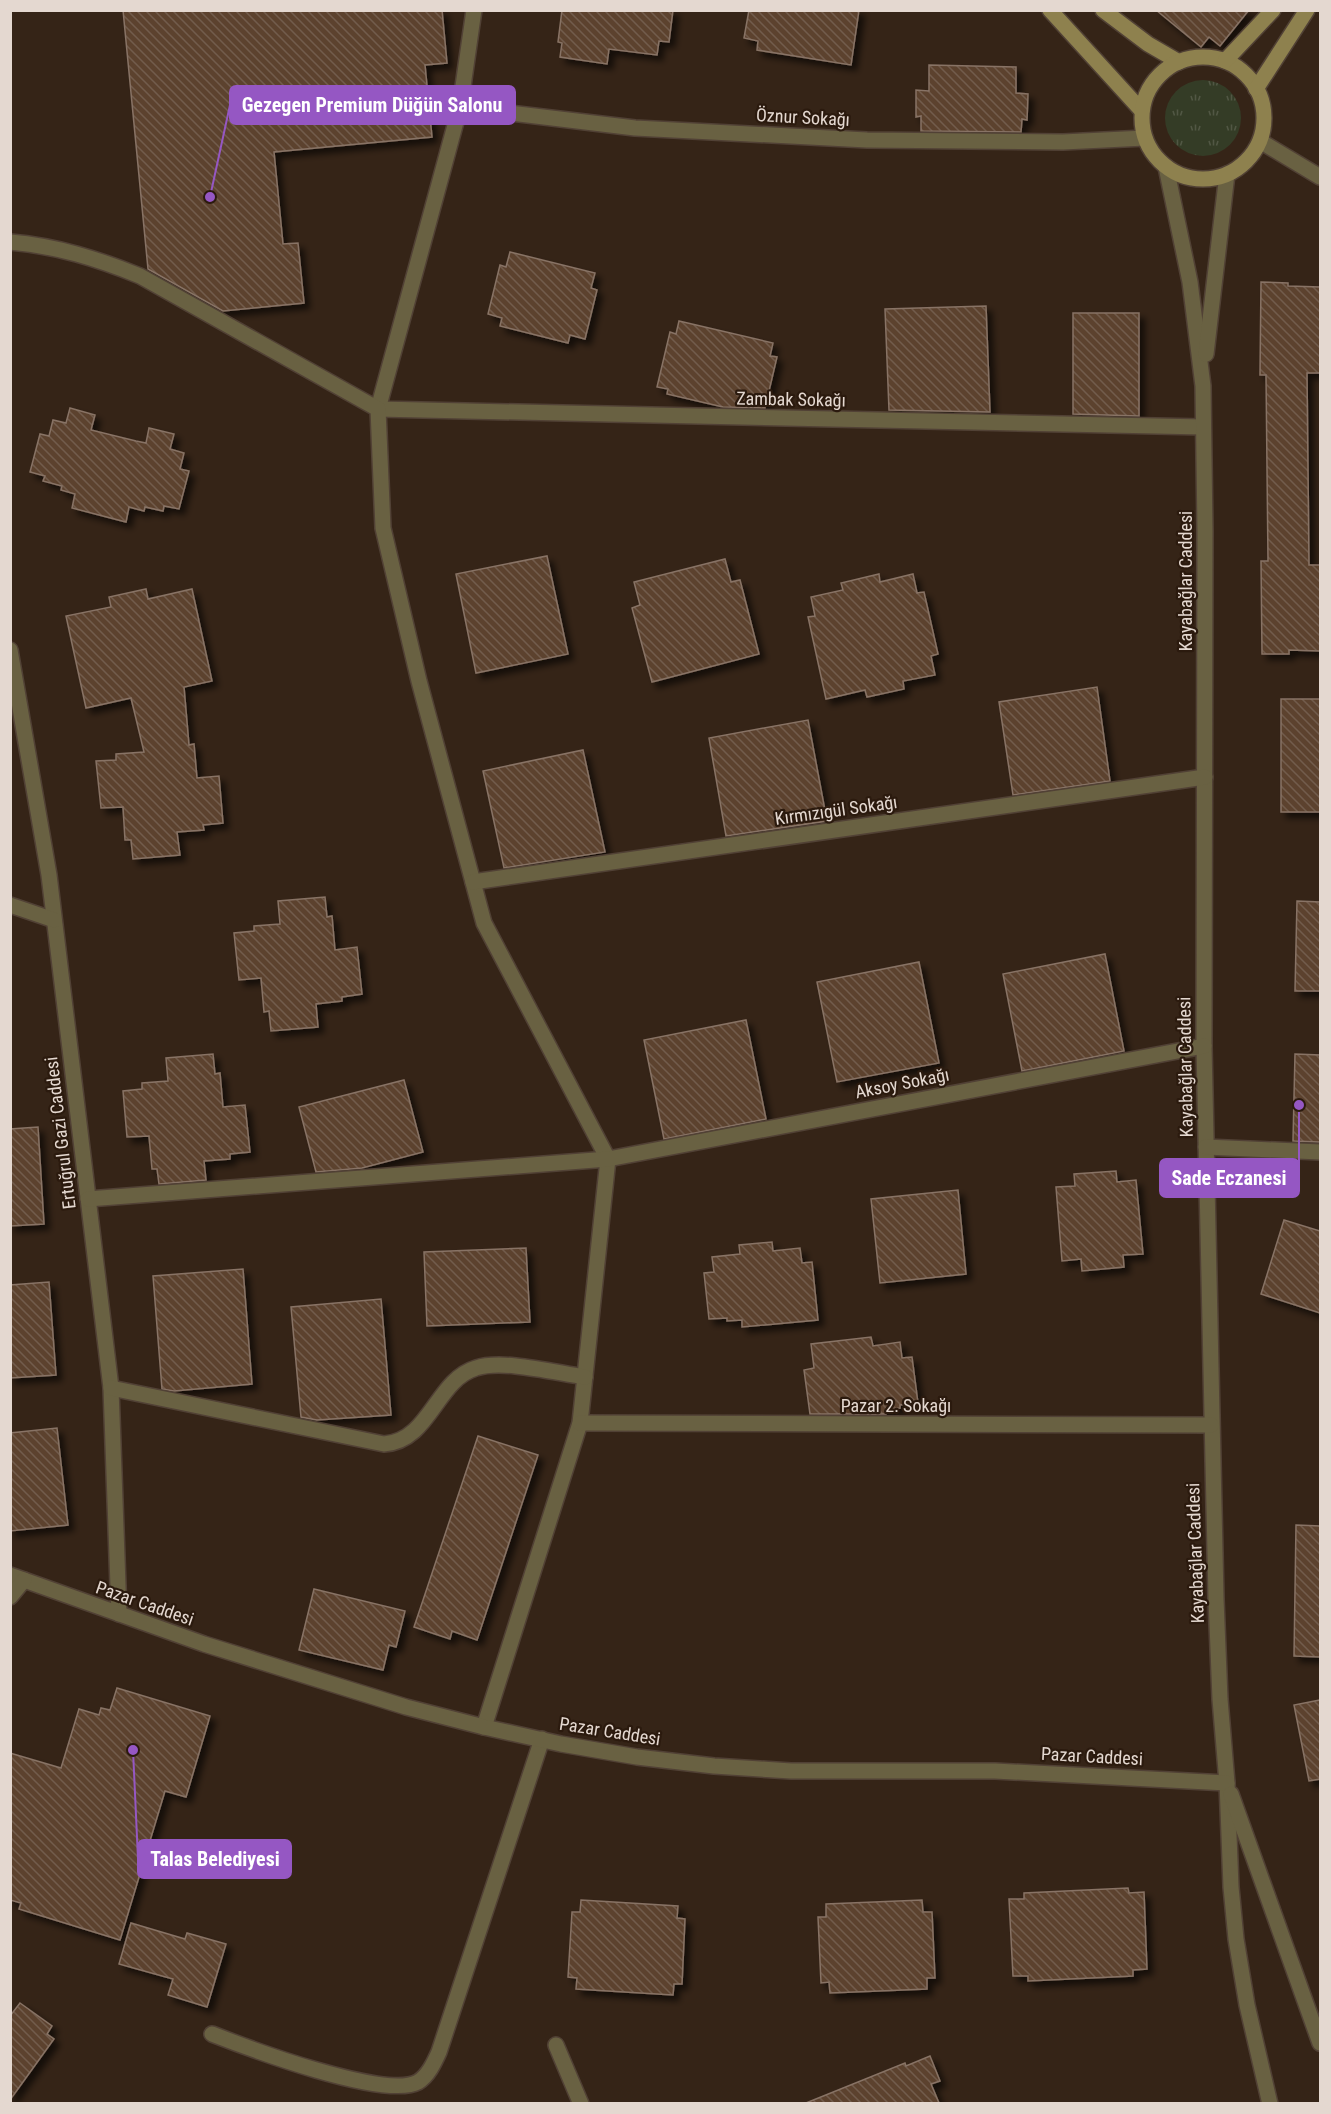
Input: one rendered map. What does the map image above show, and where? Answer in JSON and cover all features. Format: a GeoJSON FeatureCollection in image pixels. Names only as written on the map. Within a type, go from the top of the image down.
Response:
{"type":"FeatureCollection","features":[{"type":"Feature","properties":{"kind":"street"},"geometry":{"type":"LineString","coordinates":[[474,10],[460,107],[378,409],[383,528],[419,681],[483,923],[608,1159],[580,1423],[483,1727]]}},
{"type":"Feature","properties":{"kind":"street"},"geometry":{"type":"LineString","coordinates":[[1050,10],[1142,111]]}},
{"type":"Feature","properties":{"kind":"street"},"geometry":{"type":"LineString","coordinates":[[1103,10],[1148,44],[1179,62]]}},
{"type":"Feature","properties":{"kind":"street"},"geometry":{"type":"LineString","coordinates":[[1226,61],[1273,10]]}},
{"type":"Feature","properties":{"kind":"street"},"geometry":{"type":"LineString","coordinates":[[1256,89],[1307,10]]}},
{"type":"Feature","properties":{"kind":"street"},"geometry":{"type":"LineString","coordinates":[[1194,57],[1210,57],[1226,61],[1239,69],[1256,89],[1264,109],[1264,125],[1260,141],[1241,166],[1227,174],[1196,179],[1180,175],[1166,167],[1155,156],[1145,138],[1142,111],[1146,95],[1154,81],[1165,70],[1179,62],[1194,57]]}},
{"type":"Feature","properties":{"kind":"street","name":"Öznur Sokağı"},"geometry":{"type":"LineString","coordinates":[[460,107],[635,128],[867,140],[1063,142],[1145,138]]}},
{"type":"Feature","properties":{"kind":"street"},"geometry":{"type":"LineString","coordinates":[[1260,141],[1320,177]]}},
{"type":"Feature","properties":{"kind":"street","name":"Kayabağlar Caddesi"},"geometry":{"type":"LineString","coordinates":[[1166,167],[1190,282],[1203,386]]}},
{"type":"Feature","properties":{"kind":"street","name":"Kayabağlar Caddesi"},"geometry":{"type":"LineString","coordinates":[[1227,174],[1203,386],[1204,1046],[1212,1425],[1220,1699],[1236,1939],[1247,2005],[1270,2103]]}},
{"type":"Feature","properties":{"kind":"street"},"geometry":{"type":"LineString","coordinates":[[10,242],[65,250],[103,261],[140,276],[378,409]]}},
{"type":"Feature","properties":{"kind":"street","name":"Zambak Sokağı"},"geometry":{"type":"LineString","coordinates":[[378,409],[1203,427]]}},
{"type":"Feature","properties":{"kind":"street","name":"Ertuğrul Gazi Caddesi"},"geometry":{"type":"LineString","coordinates":[[10,650],[49,875],[111,1388],[118,1614]]}},
{"type":"Feature","properties":{"kind":"street","name":"Kırmızıgül Sokağı"},"geometry":{"type":"LineString","coordinates":[[472,882],[1205,777]]}},
{"type":"Feature","properties":{"kind":"street"},"geometry":{"type":"LineString","coordinates":[[10,905],[54,920]]}},
{"type":"Feature","properties":{"kind":"street","name":"Aksoy Sokağı"},"geometry":{"type":"LineString","coordinates":[[88,1199],[608,1159],[1204,1046]]}},
{"type":"Feature","properties":{"kind":"street"},"geometry":{"type":"LineString","coordinates":[[1206,1147],[1320,1152]]}},
{"type":"Feature","properties":{"kind":"street"},"geometry":{"type":"LineString","coordinates":[[111,1388],[384,1444],[404,1440],[414,1433],[454,1382],[474,1368],[502,1365],[585,1377]]}},
{"type":"Feature","properties":{"kind":"street","name":"Pazar 2. Sokağı"},"geometry":{"type":"LineString","coordinates":[[580,1423],[1212,1425]]}},
{"type":"Feature","properties":{"kind":"street"},"geometry":{"type":"LineString","coordinates":[[10,1597],[17,1577]]}},
{"type":"Feature","properties":{"kind":"street","name":"Pazar Caddesi"},"geometry":{"type":"LineString","coordinates":[[17,1577],[118,1614],[330,1684],[483,1727],[637,1757],[714,1766],[791,1771],[995,1771],[1227,1783]]}},
{"type":"Feature","properties":{"kind":"street"},"geometry":{"type":"LineString","coordinates":[[212,2034],[324,2073],[400,2087],[418,2082],[430,2070],[439,2052],[542,1739]]}},
{"type":"Feature","properties":{"kind":"street","name":"Kayabağlar Caddesi"},"geometry":{"type":"LineString","coordinates":[[1227,1783],[1320,2043]]}},
{"type":"Feature","properties":{"kind":"street"},"geometry":{"type":"LineString","coordinates":[[556,2045],[581,2103]]}},
{"type":"Feature","properties":{"kind":"green space"},"geometry":{"type":"Polygon","coordinates":[[[1196,80],[1210,80],[1224,86],[1235,97],[1241,111],[1238,133],[1230,145],[1210,156],[1196,156],[1182,150],[1171,139],[1165,125],[1165,111],[1171,97],[1182,86],[1196,80]]]}},
{"type":"Feature","properties":{"kind":"building"},"geometry":{"type":"Polygon","coordinates":[[[123,10],[442,10],[447,63],[425,65],[432,137],[274,152],[283,244],[298,243],[304,303],[223,311],[148,269],[123,10]]]}},
{"type":"Feature","properties":{"kind":"building"},"geometry":{"type":"Polygon","coordinates":[[[562,10],[673,10],[669,42],[659,41],[657,55],[609,49],[607,64],[560,57],[562,43],[558,42],[562,10]]]}},
{"type":"Feature","properties":{"kind":"building"},"geometry":{"type":"Polygon","coordinates":[[[749,10],[859,10],[851,65],[757,50],[758,41],[744,38],[749,10]]]}},
{"type":"Feature","properties":{"kind":"building"},"geometry":{"type":"Polygon","coordinates":[[[1156,10],[1249,10],[1220,46],[1209,37],[1201,47],[1156,10]]]}},
{"type":"Feature","properties":{"kind":"building"},"geometry":{"type":"Polygon","coordinates":[[[929,65],[1016,67],[1016,93],[1028,94],[1027,120],[1022,119],[1021,132],[921,131],[921,116],[916,117],[916,90],[929,91],[929,65]]]}},
{"type":"Feature","properties":{"kind":"building"},"geometry":{"type":"Polygon","coordinates":[[[510,252],[595,273],[591,288],[597,290],[585,339],[570,335],[568,343],[500,326],[502,318],[488,314],[500,265],[506,267],[510,252]]]}},
{"type":"Feature","properties":{"kind":"building"},"geometry":{"type":"Polygon","coordinates":[[[1261,282],[1320,287],[1320,373],[1307,373],[1309,565],[1320,565],[1320,651],[1289,650],[1289,654],[1262,654],[1261,561],[1268,561],[1266,375],[1260,375],[1261,282]]]}},
{"type":"Feature","properties":{"kind":"building"},"geometry":{"type":"Polygon","coordinates":[[[986,306],[990,412],[889,410],[885,309],[986,306]]]}},
{"type":"Feature","properties":{"kind":"building"},"geometry":{"type":"Polygon","coordinates":[[[1073,313],[1139,313],[1139,416],[1073,414],[1073,313]]]}},
{"type":"Feature","properties":{"kind":"building"},"geometry":{"type":"Polygon","coordinates":[[[679,321],[773,343],[770,356],[777,357],[765,408],[723,407],[667,394],[668,389],[657,387],[670,332],[676,334],[679,321]]]}},
{"type":"Feature","properties":{"kind":"building"},"geometry":{"type":"Polygon","coordinates":[[[70,408],[95,415],[91,430],[146,443],[149,428],[174,434],[170,449],[184,453],[180,469],[189,471],[179,509],[164,506],[163,511],[145,507],[144,511],[129,507],[126,522],[72,508],[75,494],[61,490],[62,486],[43,481],[45,476],[30,472],[40,434],[49,436],[53,420],[66,423],[70,408]]]}},
{"type":"Feature","properties":{"kind":"building"},"geometry":{"type":"Polygon","coordinates":[[[547,556],[568,654],[476,673],[456,574],[547,556]]]}},
{"type":"Feature","properties":{"kind":"building"},"geometry":{"type":"Polygon","coordinates":[[[725,559],[731,582],[740,580],[759,654],[652,682],[632,608],[640,605],[634,582],[725,559]]]}},
{"type":"Feature","properties":{"kind":"building"},"geometry":{"type":"Polygon","coordinates":[[[879,574],[880,582],[913,574],[917,593],[924,592],[938,654],[931,656],[935,675],[903,681],[904,689],[867,697],[865,690],[826,699],[808,617],[815,616],[811,597],[843,590],[841,583],[879,574]]]}},
{"type":"Feature","properties":{"kind":"building"},"geometry":{"type":"Polygon","coordinates":[[[146,589],[148,599],[192,589],[212,681],[184,687],[189,745],[194,744],[197,778],[219,776],[223,823],[203,825],[204,830],[177,832],[180,855],[133,859],[131,840],[125,840],[123,807],[101,808],[96,761],[116,760],[116,754],[144,752],[131,698],[86,708],[66,616],[111,607],[109,597],[146,589]]]}},
{"type":"Feature","properties":{"kind":"building"},"geometry":{"type":"Polygon","coordinates":[[[1097,687],[1110,781],[1013,795],[999,702],[1097,687]]]}},
{"type":"Feature","properties":{"kind":"building"},"geometry":{"type":"Polygon","coordinates":[[[1281,699],[1320,699],[1320,812],[1281,812],[1281,699]]]}},
{"type":"Feature","properties":{"kind":"building"},"geometry":{"type":"Polygon","coordinates":[[[808,720],[827,821],[726,836],[709,738],[808,720]]]}},
{"type":"Feature","properties":{"kind":"building"},"geometry":{"type":"Polygon","coordinates":[[[583,750],[605,852],[504,868],[483,771],[583,750]]]}},
{"type":"Feature","properties":{"kind":"building"},"geometry":{"type":"Polygon","coordinates":[[[325,897],[327,917],[332,916],[335,950],[357,947],[362,994],[342,997],[342,1001],[316,1004],[318,1027],[271,1031],[269,1011],[264,1012],[261,978],[239,980],[234,933],[254,931],[254,926],[280,924],[278,901],[325,897]]]}},
{"type":"Feature","properties":{"kind":"building"},"geometry":{"type":"Polygon","coordinates":[[[1297,901],[1320,902],[1320,991],[1295,991],[1297,901]]]}},
{"type":"Feature","properties":{"kind":"building"},"geometry":{"type":"Polygon","coordinates":[[[1105,954],[1124,1051],[1022,1071],[1003,974],[1105,954]]]}},
{"type":"Feature","properties":{"kind":"building"},"geometry":{"type":"Polygon","coordinates":[[[919,962],[939,1063],[837,1082],[817,982],[919,962]]]}},
{"type":"Feature","properties":{"kind":"building"},"geometry":{"type":"Polygon","coordinates":[[[746,1020],[766,1119],[664,1139],[644,1040],[746,1020]]]}},
{"type":"Feature","properties":{"kind":"building"},"geometry":{"type":"Polygon","coordinates":[[[213,1054],[215,1074],[220,1073],[223,1107],[245,1105],[250,1152],[230,1154],[230,1159],[204,1161],[206,1180],[159,1184],[157,1169],[152,1169],[149,1136],[127,1137],[123,1091],[142,1089],[142,1083],[168,1081],[166,1058],[213,1054]]]}},
{"type":"Feature","properties":{"kind":"building"},"geometry":{"type":"Polygon","coordinates":[[[1295,1054],[1320,1055],[1320,1142],[1293,1141],[1295,1054]]]}},
{"type":"Feature","properties":{"kind":"building"},"geometry":{"type":"Polygon","coordinates":[[[404,1080],[423,1152],[362,1168],[316,1172],[299,1107],[404,1080]]]}},
{"type":"Feature","properties":{"kind":"building"},"geometry":{"type":"Polygon","coordinates":[[[38,1127],[44,1224],[10,1226],[10,1129],[38,1127]]]}},
{"type":"Feature","properties":{"kind":"building"},"geometry":{"type":"Polygon","coordinates":[[[1116,1171],[1117,1182],[1136,1180],[1143,1254],[1123,1255],[1124,1267],[1082,1271],[1081,1259],[1062,1261],[1056,1187],[1075,1186],[1074,1174],[1116,1171]]]}},
{"type":"Feature","properties":{"kind":"building"},"geometry":{"type":"Polygon","coordinates":[[[958,1190],[966,1274],[880,1283],[871,1199],[958,1190]]]}},
{"type":"Feature","properties":{"kind":"building"},"geometry":{"type":"Polygon","coordinates":[[[1284,1220],[1320,1231],[1320,1313],[1261,1294],[1284,1220]]]}},
{"type":"Feature","properties":{"kind":"building"},"geometry":{"type":"Polygon","coordinates":[[[772,1242],[773,1251],[800,1248],[802,1263],[812,1262],[818,1320],[742,1327],[742,1320],[709,1319],[704,1273],[714,1272],[712,1257],[740,1254],[739,1245],[772,1242]]]}},
{"type":"Feature","properties":{"kind":"building"},"geometry":{"type":"Polygon","coordinates":[[[526,1248],[530,1322],[427,1326],[424,1252],[526,1248]]]}},
{"type":"Feature","properties":{"kind":"building"},"geometry":{"type":"Polygon","coordinates":[[[243,1269],[252,1384],[174,1391],[162,1389],[153,1276],[243,1269]]]}},
{"type":"Feature","properties":{"kind":"building"},"geometry":{"type":"Polygon","coordinates":[[[49,1282],[56,1375],[10,1378],[10,1285],[49,1282]]]}},
{"type":"Feature","properties":{"kind":"building"},"geometry":{"type":"Polygon","coordinates":[[[381,1299],[391,1415],[317,1420],[301,1417],[291,1307],[381,1299]]]}},
{"type":"Feature","properties":{"kind":"building"},"geometry":{"type":"Polygon","coordinates":[[[871,1337],[873,1346],[900,1342],[902,1358],[912,1357],[918,1403],[900,1405],[900,1408],[886,1410],[886,1414],[810,1414],[804,1370],[814,1368],[811,1344],[871,1337]]]}},
{"type":"Feature","properties":{"kind":"building"},"geometry":{"type":"Polygon","coordinates":[[[57,1428],[68,1525],[10,1531],[10,1433],[57,1428]]]}},
{"type":"Feature","properties":{"kind":"building"},"geometry":{"type":"Polygon","coordinates":[[[478,1436],[538,1455],[477,1640],[452,1631],[450,1639],[414,1627],[478,1436]]]}},
{"type":"Feature","properties":{"kind":"building"},"geometry":{"type":"Polygon","coordinates":[[[1296,1525],[1320,1526],[1320,1657],[1294,1656],[1296,1525]]]}},
{"type":"Feature","properties":{"kind":"building"},"geometry":{"type":"Polygon","coordinates":[[[314,1589],[405,1611],[396,1647],[389,1645],[383,1670],[299,1650],[314,1589]]]}},
{"type":"Feature","properties":{"kind":"building"},"geometry":{"type":"Polygon","coordinates":[[[117,1688],[210,1716],[186,1797],[165,1791],[120,1940],[19,1909],[21,1903],[10,1900],[10,1753],[61,1768],[79,1709],[99,1715],[101,1708],[110,1710],[117,1688]]]}},
{"type":"Feature","properties":{"kind":"building"},"geometry":{"type":"Polygon","coordinates":[[[1320,1700],[1320,1779],[1309,1781],[1294,1705],[1320,1700]]]}},
{"type":"Feature","properties":{"kind":"building"},"geometry":{"type":"Polygon","coordinates":[[[1128,1888],[1129,1893],[1144,1892],[1147,1969],[1133,1970],[1133,1976],[1028,1981],[1028,1976],[1013,1976],[1009,1899],[1024,1899],[1024,1893],[1128,1888]]]}},
{"type":"Feature","properties":{"kind":"building"},"geometry":{"type":"Polygon","coordinates":[[[581,1900],[678,1906],[677,1918],[685,1919],[682,1984],[674,1984],[673,1995],[576,1989],[577,1978],[568,1977],[572,1912],[580,1912],[581,1900]]]}},
{"type":"Feature","properties":{"kind":"building"},"geometry":{"type":"Polygon","coordinates":[[[922,1900],[923,1912],[932,1912],[935,1978],[927,1978],[927,1989],[830,1993],[829,1982],[821,1983],[818,1917],[826,1917],[826,1904],[922,1900]]]}},
{"type":"Feature","properties":{"kind":"building"},"geometry":{"type":"Polygon","coordinates":[[[131,1923],[185,1939],[187,1933],[226,1944],[207,2007],[168,1995],[173,1979],[119,1964],[131,1923]]]}},
{"type":"Feature","properties":{"kind":"building"},"geometry":{"type":"Polygon","coordinates":[[[20,2003],[52,2026],[47,2034],[54,2039],[10,2100],[10,2016],[20,2003]]]}},
{"type":"Feature","properties":{"kind":"building"},"geometry":{"type":"Polygon","coordinates":[[[930,2056],[940,2081],[931,2084],[939,2103],[806,2103],[905,2063],[906,2066],[930,2056]]]}},
{"type":"Feature","properties":{"kind":"place","name":"Gezegen Premium Düğün Salonu"},"geometry":{"type":"Point","coordinates":[210,197]}},
{"type":"Feature","properties":{"kind":"place","name":"Sade Eczanesi"},"geometry":{"type":"Point","coordinates":[1299,1105]}},
{"type":"Feature","properties":{"kind":"place","name":"Talas Belediyesi"},"geometry":{"type":"Point","coordinates":[133,1750]}}]}
